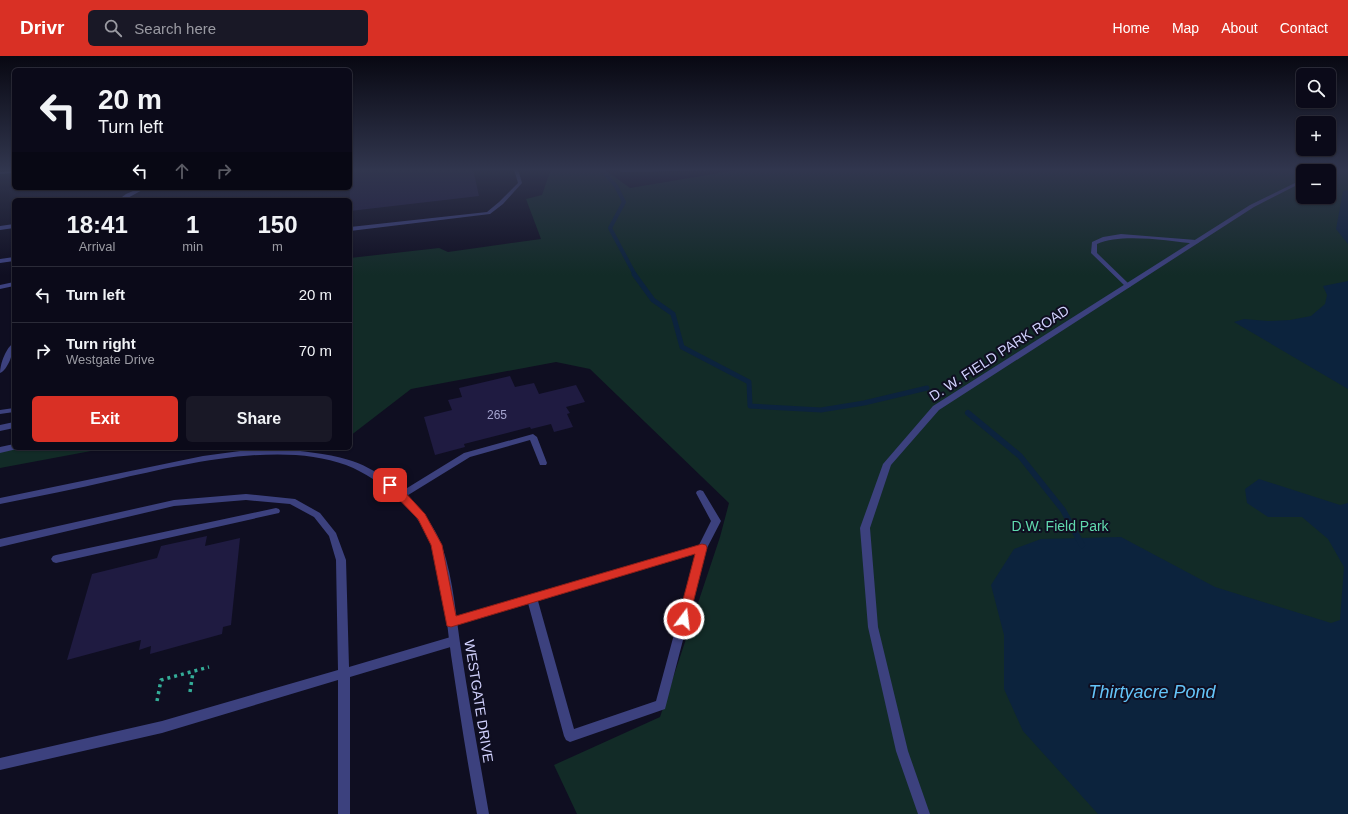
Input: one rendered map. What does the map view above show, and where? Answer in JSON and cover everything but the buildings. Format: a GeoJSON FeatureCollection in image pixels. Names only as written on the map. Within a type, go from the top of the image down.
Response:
{"type":"FeatureCollection","features":[{"type":"Feature","properties":{"kind":"street"},"geometry":{"type":"LineString","coordinates":[[352,229],[488,213],[499,204]]}},
{"type":"Feature","properties":{"kind":"street","name":"D. W. FIELD PARK ROAD"},"geometry":{"type":"LineString","coordinates":[[924,814],[902,751],[873,627],[865,528],[887,464],[936,408],[1255,204]]}},
{"type":"Feature","properties":{"kind":"street"},"geometry":{"type":"LineString","coordinates":[[0,228],[12,226]]}},
{"type":"Feature","properties":{"kind":"street"},"geometry":{"type":"LineString","coordinates":[[1128,286],[1094,253],[1094,243],[1105,238],[1121,236],[1196,242]]}},
{"type":"Feature","properties":{"kind":"street"},"geometry":{"type":"LineString","coordinates":[[0,261],[12,259]]}},
{"type":"Feature","properties":{"kind":"street"},"geometry":{"type":"LineString","coordinates":[[1,288],[12,285]]}},
{"type":"Feature","properties":{"kind":"street"},"geometry":{"type":"LineString","coordinates":[[0,371],[12,349]]}},
{"type":"Feature","properties":{"kind":"street"},"geometry":{"type":"LineString","coordinates":[[0,412],[12,410]]}},
{"type":"Feature","properties":{"kind":"street"},"geometry":{"type":"LineString","coordinates":[[0,428],[12,425]]}},
{"type":"Feature","properties":{"kind":"street"},"geometry":{"type":"LineString","coordinates":[[402,495],[468,455],[533,436],[543,463]]}},
{"type":"Feature","properties":{"kind":"street"},"geometry":{"type":"LineString","coordinates":[[0,450],[12,447]]}},
{"type":"Feature","properties":{"kind":"street","name":"WESTGATE DRIVE"},"geometry":{"type":"LineString","coordinates":[[0,502],[199,459],[233,454],[272,451],[333,458],[359,466],[380,479],[402,495],[422,516],[437,545],[447,591],[482,814]]}},
{"type":"Feature","properties":{"kind":"street"},"geometry":{"type":"LineString","coordinates":[[532,598],[570,736],[661,705],[702,548],[716,521],[700,493]]}},
{"type":"Feature","properties":{"kind":"street"},"geometry":{"type":"LineString","coordinates":[[0,543],[174,503],[246,497],[292,501],[317,516],[333,535],[341,560],[344,674],[344,814]]}},
{"type":"Feature","properties":{"kind":"street"},"geometry":{"type":"LineString","coordinates":[[56,559],[276,510]]}},
{"type":"Feature","properties":{"kind":"street"},"geometry":{"type":"LineString","coordinates":[[451,622],[702,548]]}},
{"type":"Feature","properties":{"kind":"street"},"geometry":{"type":"LineString","coordinates":[[0,764],[162,727],[454,641]]}},
{"type":"Feature","properties":{"kind":"path"},"geometry":{"type":"LineString","coordinates":[[157,701],[161,680],[209,668]]}},
{"type":"Feature","properties":{"kind":"path"},"geometry":{"type":"LineString","coordinates":[[190,692],[193,672]]}},
{"type":"Feature","properties":{"kind":"green space","name":"D.W. Field Park"},"geometry":{"type":"Polygon","coordinates":[[[528,204],[1348,204],[1348,814],[577,814],[554,765],[660,717],[720,537],[729,503],[590,369],[556,362],[411,389],[352,434],[352,258],[439,248],[448,252],[541,239],[528,204]]]}},
{"type":"Feature","properties":{"kind":"green space"},"geometry":{"type":"Polygon","coordinates":[[[12,450],[96,450],[0,468],[0,452],[12,450]]]}},
{"type":"Feature","properties":{"kind":"water"},"geometry":{"type":"Polygon","coordinates":[[[1341,204],[1348,204],[1348,244],[1336,229],[1341,204]]]}},
{"type":"Feature","properties":{"kind":"water"},"geometry":{"type":"Polygon","coordinates":[[[1348,281],[1348,389],[1234,322],[1244,319],[1268,321],[1290,320],[1311,316],[1325,304],[1327,295],[1323,286],[1348,281]]]}},
{"type":"Feature","properties":{"kind":"water","name":"Thirtyacre Pond"},"geometry":{"type":"Polygon","coordinates":[[[1259,479],[1340,505],[1348,503],[1348,814],[1098,814],[1023,731],[1004,689],[1004,635],[991,585],[1014,549],[1041,539],[1121,537],[1215,587],[1331,623],[1340,620],[1344,567],[1328,539],[1302,517],[1268,517],[1247,503],[1245,489],[1259,479]]]}},
{"type":"Feature","properties":{"kind":"waterway"},"geometry":{"type":"LineString","coordinates":[[623,204],[610,228],[635,275]]}},
{"type":"Feature","properties":{"kind":"waterway"},"geometry":{"type":"LineString","coordinates":[[634,274],[653,300],[673,314],[682,347],[749,382],[750,406],[821,410],[864,403],[927,388]]}},
{"type":"Feature","properties":{"kind":"waterway"},"geometry":{"type":"LineString","coordinates":[[968,413],[1020,456],[1063,510],[1082,545]]}},
{"type":"Feature","properties":{"kind":"route"},"geometry":{"type":"LineString","coordinates":[[390,485],[399,492],[422,516],[437,545],[447,591],[451,622],[702,548],[684,619]]}}]}
